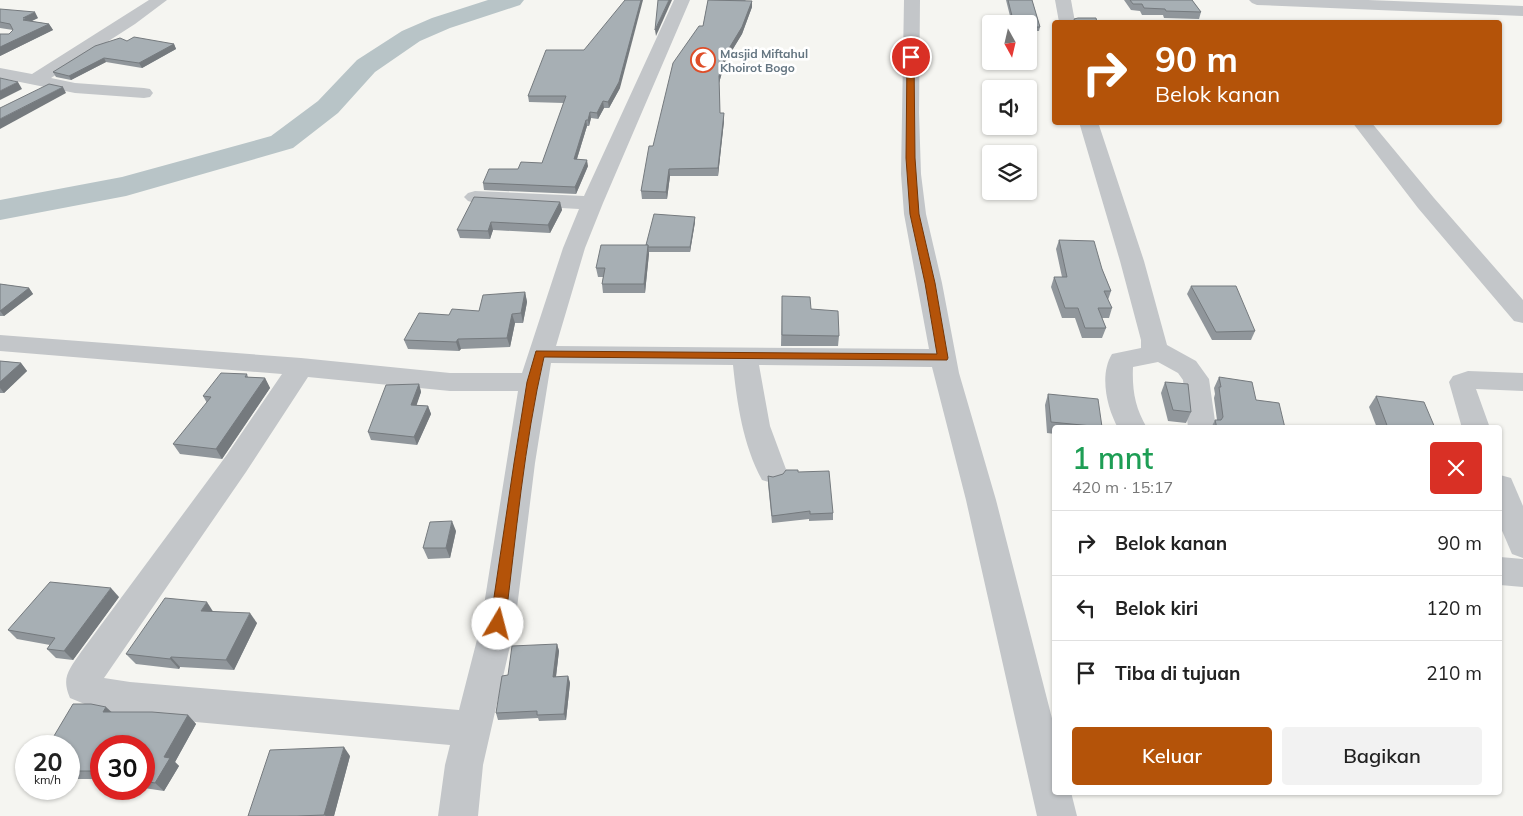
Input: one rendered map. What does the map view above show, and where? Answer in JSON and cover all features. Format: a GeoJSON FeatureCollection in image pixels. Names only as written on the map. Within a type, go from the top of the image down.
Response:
{"type":"FeatureCollection","features":[{"type":"Feature","properties":{"kind":"street"},"geometry":{"type":"LineString","coordinates":[[26,96],[159,0]]}},
{"type":"Feature","properties":{"kind":"street"},"geometry":{"type":"LineString","coordinates":[[458,816],[464,765],[498,624],[533,382],[540,354],[571,257],[592,203],[682,0]]}},
{"type":"Feature","properties":{"kind":"street"},"geometry":{"type":"LineString","coordinates":[[912,0],[910,114],[914,206],[943,358],[985,518],[1057,816]]}},
{"type":"Feature","properties":{"kind":"street"},"geometry":{"type":"LineString","coordinates":[[1063,0],[1067,20]]}},
{"type":"Feature","properties":{"kind":"street"},"geometry":{"type":"LineString","coordinates":[[1257,0],[1523,11]]}},
{"type":"Feature","properties":{"kind":"street"},"geometry":{"type":"LineString","coordinates":[[1265,0],[1277,15]]}},
{"type":"Feature","properties":{"kind":"street"},"geometry":{"type":"LineString","coordinates":[[0,73],[98,91],[144,94]]}},
{"type":"Feature","properties":{"kind":"street"},"geometry":{"type":"LineString","coordinates":[[1089,125],[1132,261],[1155,349],[1187,367],[1196,379],[1202,425]]}},
{"type":"Feature","properties":{"kind":"street"},"geometry":{"type":"LineString","coordinates":[[1363,125],[1426,203],[1523,315]]}},
{"type":"Feature","properties":{"kind":"street"},"geometry":{"type":"LineString","coordinates":[[475,197],[592,203]]}},
{"type":"Feature","properties":{"kind":"street"},"geometry":{"type":"LineString","coordinates":[[0,343],[301,367],[450,382],[533,382]]}},
{"type":"Feature","properties":{"kind":"street"},"geometry":{"type":"LineString","coordinates":[[1131,425],[1119,398],[1118,380],[1121,360],[1149,356],[1155,349]]}},
{"type":"Feature","properties":{"kind":"street"},"geometry":{"type":"LineString","coordinates":[[540,354],[943,358]]}},
{"type":"Feature","properties":{"kind":"street"},"geometry":{"type":"LineString","coordinates":[[745,355],[756,426],[772,472]]}},
{"type":"Feature","properties":{"kind":"street"},"geometry":{"type":"LineString","coordinates":[[301,367],[236,464],[93,662],[84,678],[84,686],[104,695],[130,699],[473,729]]}},
{"type":"Feature","properties":{"kind":"street"},"geometry":{"type":"LineString","coordinates":[[1475,425],[1462,382],[1468,380],[1523,382]]}},
{"type":"Feature","properties":{"kind":"street"},"geometry":{"type":"LineString","coordinates":[[1502,491],[1523,545]]}},
{"type":"Feature","properties":{"kind":"street"},"geometry":{"type":"LineString","coordinates":[[1502,571],[1523,573]]}},
{"type":"Feature","properties":{"kind":"building"},"geometry":{"type":"Polygon","coordinates":[[[625,0],[641,0],[619,82],[608,102],[603,101],[597,113],[590,112],[588,120],[586,120],[574,159],[587,160],[575,187],[483,183],[489,169],[518,169],[521,162],[542,163],[566,96],[528,96],[546,50],[584,50],[625,0]]]}},
{"type":"Feature","properties":{"kind":"building"},"geometry":{"type":"Polygon","coordinates":[[[658,0],[669,0],[655,30],[658,0]]]}},
{"type":"Feature","properties":{"kind":"building"},"geometry":{"type":"Polygon","coordinates":[[[708,0],[752,1],[742,27],[725,55],[719,76],[720,113],[724,113],[718,168],[669,169],[666,192],[641,191],[649,146],[653,146],[673,63],[699,26],[703,26],[708,0]]]}},
{"type":"Feature","properties":{"kind":"building"},"geometry":{"type":"Polygon","coordinates":[[[1008,0],[1032,0],[1036,15],[1012,15],[1008,0]]]}},
{"type":"Feature","properties":{"kind":"building"},"geometry":{"type":"Polygon","coordinates":[[[1130,0],[1192,0],[1201,12],[1144,8],[1142,4],[1133,4],[1130,0]]]}},
{"type":"Feature","properties":{"kind":"building"},"geometry":{"type":"Polygon","coordinates":[[[0,9],[35,12],[23,18],[27,18],[23,20],[49,24],[0,47],[0,34],[9,34],[13,30],[10,24],[0,22],[0,9]]]}},
{"type":"Feature","properties":{"kind":"building"},"geometry":{"type":"Polygon","coordinates":[[[1096,18],[1096,20],[1074,20],[1096,18]]]}},
{"type":"Feature","properties":{"kind":"building"},"geometry":{"type":"Polygon","coordinates":[[[134,37],[174,44],[139,63],[104,58],[69,76],[53,72],[95,46],[120,38],[127,41],[134,37]]]}},
{"type":"Feature","properties":{"kind":"building"},"geometry":{"type":"Polygon","coordinates":[[[0,78],[18,82],[0,91],[0,78]]]}},
{"type":"Feature","properties":{"kind":"building"},"geometry":{"type":"Polygon","coordinates":[[[49,84],[63,87],[0,119],[0,108],[49,84]]]}},
{"type":"Feature","properties":{"kind":"building"},"geometry":{"type":"Polygon","coordinates":[[[474,197],[560,202],[548,225],[491,222],[488,231],[457,230],[474,197]]]}},
{"type":"Feature","properties":{"kind":"building"},"geometry":{"type":"Polygon","coordinates":[[[654,214],[695,217],[690,247],[648,247],[646,245],[654,214]]]}},
{"type":"Feature","properties":{"kind":"building"},"geometry":{"type":"Polygon","coordinates":[[[1059,240],[1094,241],[1111,291],[1104,291],[1112,308],[1098,308],[1106,328],[1085,328],[1078,308],[1065,308],[1054,277],[1067,277],[1059,240]]]}},
{"type":"Feature","properties":{"kind":"building"},"geometry":{"type":"Polygon","coordinates":[[[601,245],[648,245],[644,284],[602,284],[605,268],[596,268],[601,245]]]}},
{"type":"Feature","properties":{"kind":"building"},"geometry":{"type":"Polygon","coordinates":[[[0,284],[29,288],[0,311],[0,284]]]}},
{"type":"Feature","properties":{"kind":"building"},"geometry":{"type":"Polygon","coordinates":[[[1191,286],[1236,286],[1255,331],[1216,332],[1191,286]]]}},
{"type":"Feature","properties":{"kind":"building"},"geometry":{"type":"Polygon","coordinates":[[[525,292],[521,313],[512,314],[507,338],[458,339],[456,342],[404,340],[419,313],[449,315],[452,309],[479,311],[483,295],[525,292]]]}},
{"type":"Feature","properties":{"kind":"building"},"geometry":{"type":"Polygon","coordinates":[[[782,296],[810,297],[811,309],[838,311],[839,336],[782,335],[782,296]]]}},
{"type":"Feature","properties":{"kind":"building"},"geometry":{"type":"Polygon","coordinates":[[[0,361],[21,363],[0,382],[0,361]]]}},
{"type":"Feature","properties":{"kind":"building"},"geometry":{"type":"Polygon","coordinates":[[[221,373],[247,374],[245,377],[265,378],[216,449],[173,444],[211,397],[203,396],[221,373]]]}},
{"type":"Feature","properties":{"kind":"building"},"geometry":{"type":"Polygon","coordinates":[[[1219,377],[1252,382],[1256,400],[1279,403],[1284,425],[1216,425],[1215,420],[1221,420],[1223,417],[1219,387],[1221,387],[1219,377]]]}},
{"type":"Feature","properties":{"kind":"building"},"geometry":{"type":"Polygon","coordinates":[[[1165,382],[1188,384],[1191,412],[1173,410],[1165,382]]]}},
{"type":"Feature","properties":{"kind":"building"},"geometry":{"type":"Polygon","coordinates":[[[419,384],[411,405],[428,406],[414,437],[368,432],[386,385],[419,384]]]}},
{"type":"Feature","properties":{"kind":"building"},"geometry":{"type":"Polygon","coordinates":[[[1048,394],[1098,399],[1102,425],[1051,422],[1048,394]]]}},
{"type":"Feature","properties":{"kind":"building"},"geometry":{"type":"Polygon","coordinates":[[[1376,396],[1424,402],[1434,425],[1387,425],[1376,396]]]}},
{"type":"Feature","properties":{"kind":"building"},"geometry":{"type":"Polygon","coordinates":[[[786,470],[798,470],[798,472],[829,471],[833,513],[810,514],[810,511],[772,516],[768,476],[773,477],[783,474],[786,470]]]}},
{"type":"Feature","properties":{"kind":"building"},"geometry":{"type":"Polygon","coordinates":[[[452,521],[446,548],[423,548],[430,522],[452,521]]]}},
{"type":"Feature","properties":{"kind":"building"},"geometry":{"type":"Polygon","coordinates":[[[50,582],[111,588],[64,651],[47,649],[55,638],[8,630],[50,582]]]}},
{"type":"Feature","properties":{"kind":"building"},"geometry":{"type":"Polygon","coordinates":[[[165,598],[207,602],[201,611],[250,613],[226,660],[171,657],[170,659],[126,654],[165,598]]]}},
{"type":"Feature","properties":{"kind":"building"},"geometry":{"type":"Polygon","coordinates":[[[557,644],[553,677],[568,676],[564,714],[537,715],[537,711],[496,713],[502,676],[508,675],[512,646],[557,644]]]}},
{"type":"Feature","properties":{"kind":"building"},"geometry":{"type":"Polygon","coordinates":[[[73,704],[91,704],[106,707],[103,712],[152,712],[188,715],[164,757],[170,758],[155,783],[155,735],[90,735],[90,771],[80,771],[80,735],[55,735],[73,704]]]}},
{"type":"Feature","properties":{"kind":"building"},"geometry":{"type":"Polygon","coordinates":[[[344,747],[324,815],[248,816],[270,750],[344,747]]]}},
{"type":"Feature","properties":{"kind":"waterway"},"geometry":{"type":"LineString","coordinates":[[0,210],[126,186],[282,142],[328,107],[366,66],[411,36],[441,23],[512,0]]}},
{"type":"Feature","properties":{"kind":"place","name":"Masjid Miftahul Khoirot Bogo"},"geometry":{"type":"Point","coordinates":[703,60]}},
{"type":"Feature","properties":{"kind":"route"},"geometry":{"type":"LineString","coordinates":[[498,624],[520,463],[533,382],[540,354],[909,356],[943,358],[930,283],[914,214],[911,174],[911,57]]}}]}
